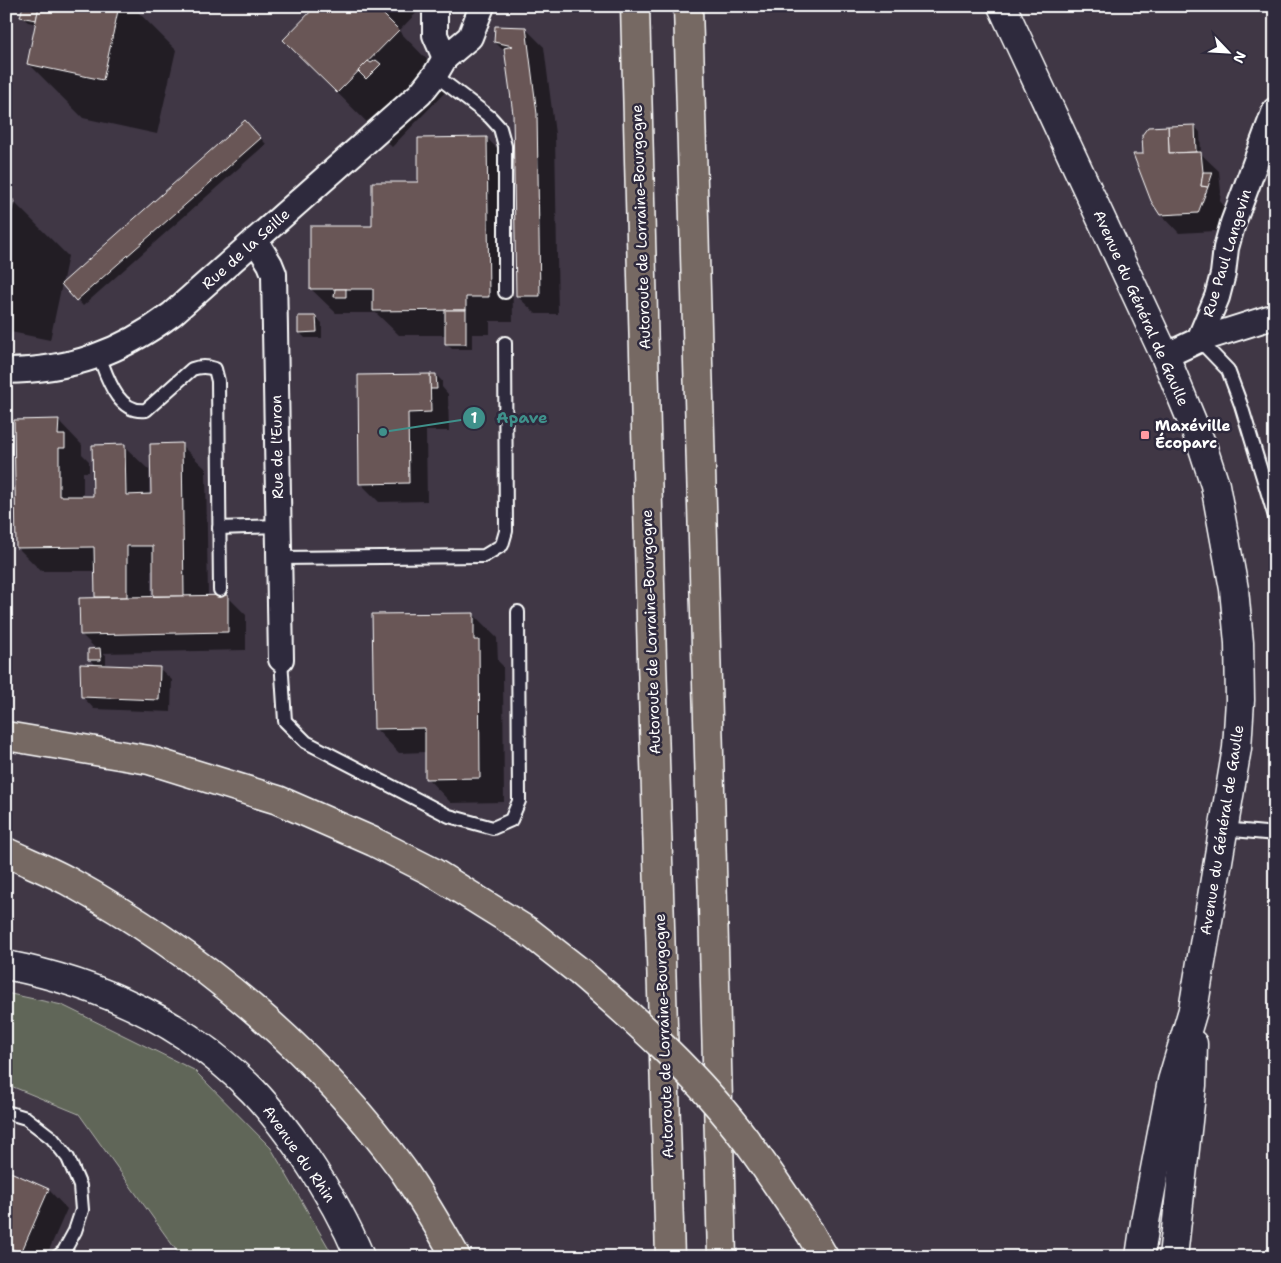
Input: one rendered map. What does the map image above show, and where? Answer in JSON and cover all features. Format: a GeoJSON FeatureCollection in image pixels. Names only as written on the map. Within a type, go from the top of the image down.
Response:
{"type":"FeatureCollection","features":[{"type":"Feature","properties":{"kind":"main road","name":"Autoroute de Lorraine-Bourgogne"},"geometry":{"type":"LineString","coordinates":[[635,6],[652,670],[670,1257]]}},
{"type":"Feature","properties":{"kind":"main road"},"geometry":{"type":"LineString","coordinates":[[688,6],[722,1257]]}},
{"type":"Feature","properties":{"kind":"main road","name":"Avenue du Général de Gaulle"},"geometry":{"type":"LineString","coordinates":[[1002,6],[1165,356],[1203,448],[1215,485],[1234,589],[1239,643],[1240,700],[1237,748],[1193,1010],[1172,1081],[1140,1257]]}},
{"type":"Feature","properties":{"kind":"main road"},"geometry":{"type":"LineString","coordinates":[[6,736],[148,760],[278,800],[374,842],[423,867],[529,932],[580,972],[649,1033],[693,1078],[745,1139],[810,1233],[824,1257]]}},
{"type":"Feature","properties":{"kind":"main road"},"geometry":{"type":"LineString","coordinates":[[6,852],[66,880],[114,908],[167,942],[253,1009],[330,1082],[362,1119],[402,1170],[433,1216],[456,1257]]}},
{"type":"Feature","properties":{"kind":"main road","name":"Avenue du Rhin"},"geometry":{"type":"LineString","coordinates":[[6,965],[33,970],[118,998],[151,1014],[181,1032],[211,1054],[254,1092],[295,1144],[334,1203],[360,1257]]}},
{"type":"Feature","properties":{"kind":"main road","name":"Avenue du Général de Gaulle"},"geometry":{"type":"LineString","coordinates":[[1173,1257],[1192,1085],[1193,1010]]}},
{"type":"Feature","properties":{"kind":"street"},"geometry":{"type":"LineString","coordinates":[[434,6],[435,35],[440,67]]}},
{"type":"Feature","properties":{"kind":"street","name":"Rue de la Seille"},"geometry":{"type":"LineString","coordinates":[[6,371],[51,368],[98,356],[127,344],[150,331],[211,280],[404,110],[420,94],[440,67],[470,37],[482,6]]}},
{"type":"Feature","properties":{"kind":"street","name":"Rue Paul Langevin"},"geometry":{"type":"LineString","coordinates":[[1199,340],[1217,296],[1223,274],[1226,248],[1234,223],[1275,110]]}},
{"type":"Feature","properties":{"kind":"street","name":"Rue de l'Euron"},"geometry":{"type":"LineString","coordinates":[[255,240],[274,274],[281,659]]}},
{"type":"Feature","properties":{"kind":"street"},"geometry":{"type":"LineString","coordinates":[[1165,356],[1199,340],[1275,316]]}},
{"type":"Feature","properties":{"kind":"lane"},"geometry":{"type":"LineString","coordinates":[[440,67],[500,128],[505,146],[505,292]]}},
{"type":"Feature","properties":{"kind":"lane"},"geometry":{"type":"LineString","coordinates":[[1199,340],[1228,370],[1241,405],[1275,517]]}},
{"type":"Feature","properties":{"kind":"lane"},"geometry":{"type":"LineString","coordinates":[[278,558],[484,556],[502,545],[506,531],[504,343]]}},
{"type":"Feature","properties":{"kind":"lane"},"geometry":{"type":"LineString","coordinates":[[98,356],[118,398],[139,411],[146,410],[192,369],[200,366],[214,369],[218,381],[220,590]]}},
{"type":"Feature","properties":{"kind":"lane"},"geometry":{"type":"LineString","coordinates":[[220,528],[278,526]]}},
{"type":"Feature","properties":{"kind":"lane"},"geometry":{"type":"LineString","coordinates":[[281,659],[285,721],[306,742],[449,816],[493,828],[511,820],[519,801],[518,612]]}},
{"type":"Feature","properties":{"kind":"lane"},"geometry":{"type":"LineString","coordinates":[[1224,830],[1275,834]]}},
{"type":"Feature","properties":{"kind":"lane"},"geometry":{"type":"LineString","coordinates":[[6,1112],[26,1118],[52,1138],[68,1158],[80,1186],[82,1210],[75,1231],[64,1251],[57,1257]]}},
{"type":"Feature","properties":{"kind":"green space"},"geometry":{"type":"Polygon","coordinates":[[[6,993],[62,1005],[194,1070],[271,1148],[334,1257],[181,1257],[79,1114],[6,1084],[6,993]]]}},
{"type":"Feature","properties":{"kind":"building"},"geometry":{"type":"Polygon","coordinates":[[[23,6],[39,8],[36,20],[20,17],[23,6]]]}},
{"type":"Feature","properties":{"kind":"building"},"geometry":{"type":"Polygon","coordinates":[[[39,6],[119,6],[103,80],[27,64],[39,6]]]}},
{"type":"Feature","properties":{"kind":"building"},"geometry":{"type":"Polygon","coordinates":[[[316,6],[375,6],[399,30],[337,93],[283,40],[316,6]]]}},
{"type":"Feature","properties":{"kind":"building"},"geometry":{"type":"Polygon","coordinates":[[[495,26],[526,27],[537,114],[540,296],[516,296],[513,114],[504,48],[513,46],[494,42],[495,26]]]}},
{"type":"Feature","properties":{"kind":"building"},"geometry":{"type":"Polygon","coordinates":[[[376,60],[381,64],[366,79],[358,71],[368,61],[371,63],[376,60]]]}},
{"type":"Feature","properties":{"kind":"building"},"geometry":{"type":"Polygon","coordinates":[[[245,120],[261,138],[76,301],[61,284],[245,120]]]}},
{"type":"Feature","properties":{"kind":"building"},"geometry":{"type":"Polygon","coordinates":[[[1195,125],[1196,152],[1169,153],[1168,126],[1195,125]]]}},
{"type":"Feature","properties":{"kind":"building"},"geometry":{"type":"Polygon","coordinates":[[[1168,126],[1169,153],[1201,152],[1203,172],[1201,186],[1208,187],[1198,213],[1160,215],[1151,201],[1133,154],[1143,154],[1142,135],[1148,127],[1168,126]]]}},
{"type":"Feature","properties":{"kind":"building"},"geometry":{"type":"Polygon","coordinates":[[[487,137],[489,297],[466,297],[466,310],[373,311],[373,289],[310,289],[310,226],[372,226],[372,182],[418,182],[418,138],[487,137]]]}},
{"type":"Feature","properties":{"kind":"building"},"geometry":{"type":"Polygon","coordinates":[[[1203,172],[1213,172],[1208,187],[1201,186],[1203,172]]]}},
{"type":"Feature","properties":{"kind":"building"},"geometry":{"type":"Polygon","coordinates":[[[6,199],[14,200],[6,237],[6,199]]]}},
{"type":"Feature","properties":{"kind":"building"},"geometry":{"type":"Polygon","coordinates":[[[335,289],[346,289],[346,297],[334,297],[335,289]]]}},
{"type":"Feature","properties":{"kind":"building"},"geometry":{"type":"Polygon","coordinates":[[[445,310],[466,310],[466,344],[445,344],[445,310]]]}},
{"type":"Feature","properties":{"kind":"building"},"geometry":{"type":"Polygon","coordinates":[[[298,316],[316,316],[317,332],[298,333],[298,316]]]}},
{"type":"Feature","properties":{"kind":"building"},"geometry":{"type":"Polygon","coordinates":[[[430,374],[436,374],[437,389],[430,389],[430,374]]]}},
{"type":"Feature","properties":{"kind":"building"},"geometry":{"type":"Polygon","coordinates":[[[430,374],[431,412],[408,413],[409,483],[359,484],[358,375],[430,374]]]}},
{"type":"Feature","properties":{"kind":"building"},"geometry":{"type":"Polygon","coordinates":[[[59,419],[58,435],[65,435],[65,448],[59,448],[59,496],[93,496],[92,445],[125,444],[126,495],[151,494],[150,444],[182,443],[184,596],[153,596],[153,546],[127,546],[127,597],[95,597],[94,547],[16,548],[14,420],[59,419]]]}},
{"type":"Feature","properties":{"kind":"building"},"geometry":{"type":"Polygon","coordinates":[[[228,595],[228,632],[80,635],[79,598],[228,595]]]}},
{"type":"Feature","properties":{"kind":"building"},"geometry":{"type":"Polygon","coordinates":[[[474,613],[474,640],[479,640],[480,778],[425,779],[425,728],[374,729],[372,614],[474,613]]]}},
{"type":"Feature","properties":{"kind":"building"},"geometry":{"type":"Polygon","coordinates":[[[100,648],[101,660],[88,660],[88,649],[100,648]]]}},
{"type":"Feature","properties":{"kind":"building"},"geometry":{"type":"Polygon","coordinates":[[[80,664],[160,667],[159,700],[81,697],[80,664]]]}},
{"type":"Feature","properties":{"kind":"building"},"geometry":{"type":"Polygon","coordinates":[[[6,1170],[49,1189],[21,1253],[6,1246],[6,1170]]]}},
{"type":"Feature","properties":{"kind":"place","name":"Apave"},"geometry":{"type":"Point","coordinates":[383,432]}},
{"type":"Feature","properties":{"kind":"place","name":"Maxéville Écoparc"},"geometry":{"type":"Point","coordinates":[1145,435]}}]}
